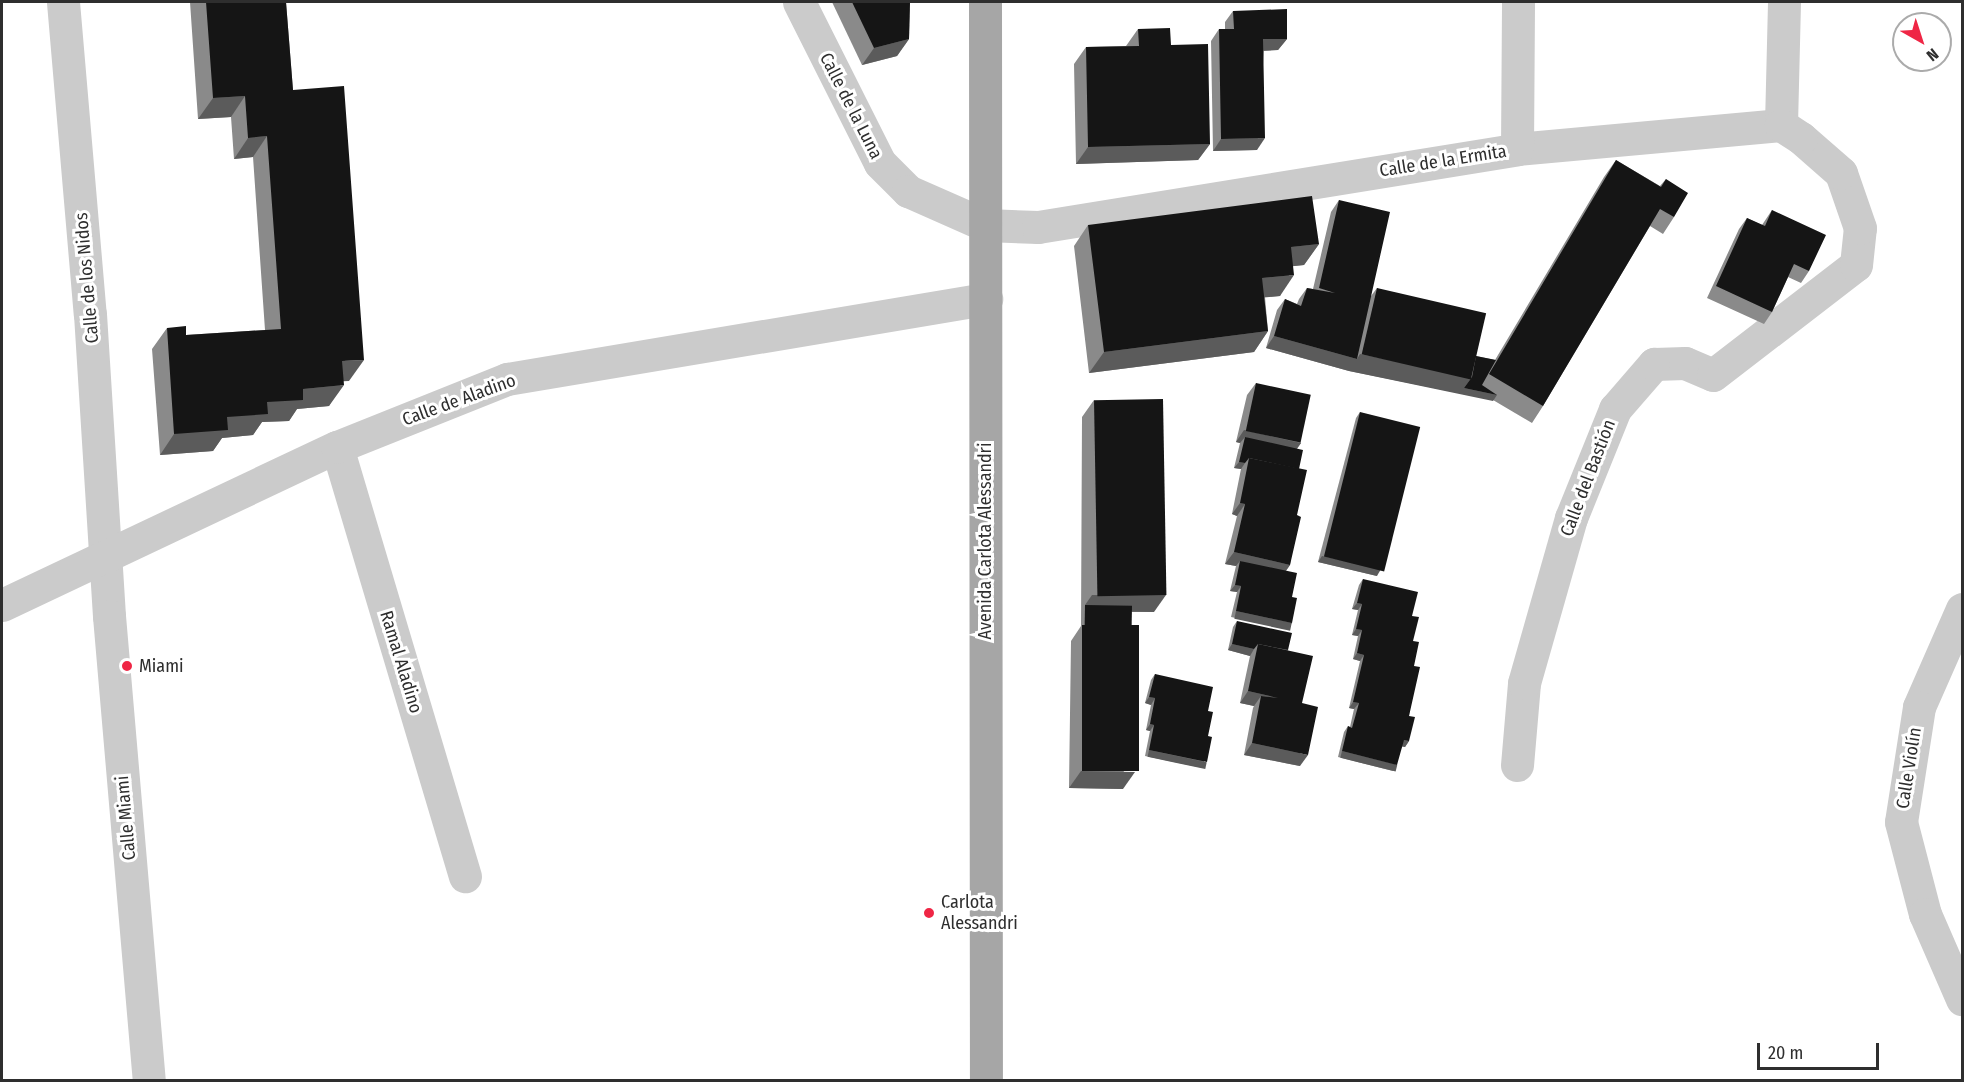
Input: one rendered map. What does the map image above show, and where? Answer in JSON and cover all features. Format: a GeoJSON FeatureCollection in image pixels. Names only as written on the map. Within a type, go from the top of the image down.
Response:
{"type":"FeatureCollection","features":[{"type":"Feature","properties":{"kind":"main road","name":"Avenida Carlota Alessandri"},"geometry":{"type":"LineString","coordinates":[[985,2],[986,1080]]}},
{"type":"Feature","properties":{"kind":"street","name":"Calle de los Nidos"},"geometry":{"type":"LineString","coordinates":[[63,2],[90,314],[106,555]]}},
{"type":"Feature","properties":{"kind":"street","name":"Calle de la Luna"},"geometry":{"type":"LineString","coordinates":[[799,2],[879,163],[908,191],[986,225]]}},
{"type":"Feature","properties":{"kind":"street"},"geometry":{"type":"LineString","coordinates":[[1517,149],[1518,2]]}},
{"type":"Feature","properties":{"kind":"street"},"geometry":{"type":"LineString","coordinates":[[1781,124],[1784,2]]}},
{"type":"Feature","properties":{"kind":"street","name":"Calle de la Ermita"},"geometry":{"type":"LineString","coordinates":[[986,225],[1038,227],[1517,149],[1781,124]]}},
{"type":"Feature","properties":{"kind":"street","name":"Calle del Bastión"},"geometry":{"type":"LineString","coordinates":[[1517,765],[1524,683],[1571,518],[1615,409],[1654,364],[1685,363],[1713,375],[1856,266],[1860,228],[1841,173],[1801,138],[1781,124]]}},
{"type":"Feature","properties":{"kind":"street","name":"Calle de Aladino"},"geometry":{"type":"LineString","coordinates":[[2,604],[337,447],[507,379],[986,299]]}},
{"type":"Feature","properties":{"kind":"street","name":"Ramal Aladino"},"geometry":{"type":"LineString","coordinates":[[337,447],[465,876]]}},
{"type":"Feature","properties":{"kind":"street","name":"Calle Miami"},"geometry":{"type":"LineString","coordinates":[[106,555],[149,1080]]}},
{"type":"Feature","properties":{"kind":"street","name":"Calle Violín"},"geometry":{"type":"LineString","coordinates":[[1962,609],[1919,707],[1901,822],[1925,915],[1962,999]]}},
{"type":"Feature","properties":{"kind":"building"},"geometry":{"type":"Polygon","coordinates":[[[206,2],[286,2],[293,90],[344,86],[364,360],[342,361],[344,385],[303,389],[303,400],[267,402],[268,414],[227,417],[228,430],[174,434],[167,328],[186,326],[186,335],[281,329],[267,136],[248,138],[245,96],[213,98],[206,2]]]}},
{"type":"Feature","properties":{"kind":"building"},"geometry":{"type":"Polygon","coordinates":[[[852,2],[910,2],[909,39],[874,48],[852,2]]]}},
{"type":"Feature","properties":{"kind":"building"},"geometry":{"type":"Polygon","coordinates":[[[1287,9],[1287,39],[1263,39],[1265,138],[1221,139],[1219,29],[1234,29],[1233,11],[1287,9]]]}},
{"type":"Feature","properties":{"kind":"building"},"geometry":{"type":"Polygon","coordinates":[[[1170,28],[1171,45],[1208,44],[1210,144],[1088,147],[1086,47],[1139,46],[1138,29],[1170,28]]]}},
{"type":"Feature","properties":{"kind":"building"},"geometry":{"type":"Polygon","coordinates":[[[1616,160],[1661,187],[1666,179],[1688,193],[1674,217],[1660,209],[1543,406],[1489,374],[1616,160]]]}},
{"type":"Feature","properties":{"kind":"building"},"geometry":{"type":"Polygon","coordinates":[[[1312,196],[1319,244],[1291,247],[1294,275],[1262,278],[1268,331],[1104,352],[1088,225],[1312,196]]]}},
{"type":"Feature","properties":{"kind":"building"},"geometry":{"type":"Polygon","coordinates":[[[1339,200],[1390,212],[1357,359],[1274,336],[1285,299],[1301,306],[1307,288],[1335,293],[1319,288],[1339,200]]]}},
{"type":"Feature","properties":{"kind":"building"},"geometry":{"type":"Polygon","coordinates":[[[1772,210],[1826,235],[1809,271],[1794,264],[1772,312],[1716,286],[1747,218],[1765,226],[1772,210]]]}},
{"type":"Feature","properties":{"kind":"building"},"geometry":{"type":"Polygon","coordinates":[[[1377,288],[1486,313],[1471,379],[1362,354],[1377,288]]]}},
{"type":"Feature","properties":{"kind":"building"},"geometry":{"type":"Polygon","coordinates":[[[1476,356],[1496,360],[1482,385],[1497,395],[1464,388],[1472,377],[1476,356]]]}},
{"type":"Feature","properties":{"kind":"building"},"geometry":{"type":"Polygon","coordinates":[[[1256,383],[1311,395],[1301,443],[1246,431],[1256,383]]]}},
{"type":"Feature","properties":{"kind":"building"},"geometry":{"type":"Polygon","coordinates":[[[1163,399],[1166,595],[1097,596],[1094,400],[1163,399]]]}},
{"type":"Feature","properties":{"kind":"building"},"geometry":{"type":"Polygon","coordinates":[[[1360,412],[1420,427],[1384,572],[1324,557],[1360,412]]]}},
{"type":"Feature","properties":{"kind":"building"},"geometry":{"type":"Polygon","coordinates":[[[1245,437],[1303,450],[1299,469],[1249,458],[1245,463],[1239,462],[1245,437]]]}},
{"type":"Feature","properties":{"kind":"building"},"geometry":{"type":"Polygon","coordinates":[[[1249,458],[1307,470],[1297,515],[1301,517],[1290,565],[1234,552],[1245,504],[1240,503],[1249,458]]]}},
{"type":"Feature","properties":{"kind":"building"},"geometry":{"type":"Polygon","coordinates":[[[1240,561],[1297,573],[1292,597],[1297,598],[1292,623],[1236,611],[1241,586],[1235,585],[1240,561]]]}},
{"type":"Feature","properties":{"kind":"building"},"geometry":{"type":"Polygon","coordinates":[[[1363,579],[1418,592],[1412,616],[1419,617],[1413,641],[1419,642],[1414,666],[1420,667],[1409,716],[1415,717],[1409,741],[1404,740],[1397,765],[1342,751],[1348,726],[1352,728],[1359,703],[1353,702],[1364,655],[1357,653],[1362,630],[1356,629],[1362,604],[1357,603],[1363,579]]]}},
{"type":"Feature","properties":{"kind":"building"},"geometry":{"type":"Polygon","coordinates":[[[1085,605],[1132,606],[1132,626],[1085,625],[1085,605]]]}},
{"type":"Feature","properties":{"kind":"building"},"geometry":{"type":"Polygon","coordinates":[[[1237,621],[1292,633],[1288,650],[1258,644],[1254,649],[1232,644],[1237,621]]]}},
{"type":"Feature","properties":{"kind":"building"},"geometry":{"type":"Polygon","coordinates":[[[1082,625],[1139,625],[1139,771],[1082,771],[1082,625]]]}},
{"type":"Feature","properties":{"kind":"building"},"geometry":{"type":"Polygon","coordinates":[[[1258,644],[1313,656],[1302,703],[1318,707],[1308,755],[1252,743],[1261,696],[1278,698],[1248,691],[1258,644]]]}},
{"type":"Feature","properties":{"kind":"building"},"geometry":{"type":"Polygon","coordinates":[[[1155,674],[1213,687],[1208,711],[1213,712],[1208,736],[1212,737],[1207,762],[1149,750],[1154,725],[1150,724],[1155,698],[1149,697],[1155,674]]]}},
{"type":"Feature","properties":{"kind":"place","name":"Miami"},"geometry":{"type":"Point","coordinates":[127,666]}},
{"type":"Feature","properties":{"kind":"place","name":"Carlota Alessandri"},"geometry":{"type":"Point","coordinates":[929,913]}}]}
